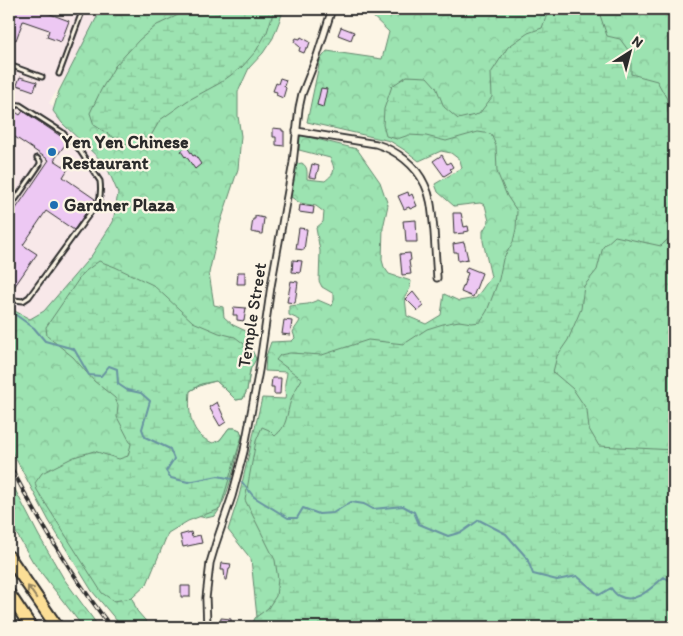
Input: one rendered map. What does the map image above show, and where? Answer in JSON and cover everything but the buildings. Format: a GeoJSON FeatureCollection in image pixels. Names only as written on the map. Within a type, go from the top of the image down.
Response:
{"type":"FeatureCollection","features":[{"type":"Feature","properties":{"kind":"highway"},"geometry":{"type":"LineString","coordinates":[[9,557],[57,627]]}},
{"type":"Feature","properties":{"kind":"highway"},"geometry":{"type":"LineString","coordinates":[[9,594],[31,627]]}},
{"type":"Feature","properties":{"kind":"street","name":"Temple Street"},"geometry":{"type":"LineString","coordinates":[[207,627],[206,598],[210,563],[232,496],[244,451],[293,162],[301,98],[332,9]]}},
{"type":"Feature","properties":{"kind":"street"},"geometry":{"type":"LineString","coordinates":[[296,131],[376,144],[394,152],[410,165],[422,179],[430,196],[437,278]]}},
{"type":"Feature","properties":{"kind":"lane"},"geometry":{"type":"LineString","coordinates":[[59,74],[83,9]]}},
{"type":"Feature","properties":{"kind":"lane"},"geometry":{"type":"LineString","coordinates":[[9,65],[42,77]]}},
{"type":"Feature","properties":{"kind":"lane"},"geometry":{"type":"LineString","coordinates":[[9,298],[23,301],[29,296],[98,201],[101,194],[100,181],[78,148],[62,132],[20,105],[17,104],[10,110]]}},
{"type":"Feature","properties":{"kind":"lane"},"geometry":{"type":"LineString","coordinates":[[9,209],[40,164],[37,158]]}},
{"type":"Feature","properties":{"kind":"shaded area"},"geometry":{"type":"Polygon","coordinates":[[[9,9],[110,9],[49,103],[145,180],[9,389],[9,9]]]}},
{"type":"Feature","properties":{"kind":"green space"},"geometry":{"type":"Polygon","coordinates":[[[101,9],[284,9],[273,38],[263,53],[249,68],[238,92],[238,116],[241,136],[238,169],[220,224],[209,273],[214,305],[223,307],[224,317],[233,325],[246,331],[252,341],[252,360],[247,390],[243,399],[236,400],[216,381],[192,390],[173,406],[205,448],[220,440],[229,428],[240,430],[242,436],[228,489],[215,516],[206,518],[183,513],[136,572],[132,598],[137,611],[151,627],[122,627],[92,591],[49,521],[9,446],[9,308],[30,319],[44,311],[92,255],[113,222],[118,193],[106,165],[62,123],[53,111],[59,91],[101,9]]]}},
{"type":"Feature","properties":{"kind":"green space"},"geometry":{"type":"Polygon","coordinates":[[[189,9],[274,10],[267,32],[256,51],[242,67],[160,120],[152,134],[137,149],[116,139],[94,125],[90,113],[115,66],[139,40],[157,25],[189,9]]]}},
{"type":"Feature","properties":{"kind":"green space"},"geometry":{"type":"Polygon","coordinates":[[[365,9],[674,9],[674,627],[258,627],[251,559],[228,530],[239,496],[262,398],[285,399],[287,372],[265,371],[266,356],[271,342],[292,341],[295,338],[293,332],[300,320],[289,315],[289,306],[308,304],[318,300],[332,306],[334,300],[334,294],[322,287],[319,281],[320,251],[316,228],[323,222],[324,212],[316,206],[300,203],[288,195],[296,164],[302,163],[305,166],[307,179],[325,181],[333,173],[333,166],[330,158],[299,150],[300,135],[357,149],[380,182],[388,205],[383,228],[382,260],[389,274],[411,281],[410,288],[405,297],[407,316],[426,324],[441,315],[444,294],[459,301],[476,298],[491,277],[483,241],[483,231],[489,221],[485,205],[480,203],[454,206],[438,192],[435,184],[462,168],[460,160],[451,153],[441,151],[419,161],[390,141],[307,122],[320,60],[327,51],[382,59],[389,32],[365,9]]]}},
{"type":"Feature","properties":{"kind":"green space"},"geometry":{"type":"Polygon","coordinates":[[[549,9],[598,9],[607,36],[620,39],[631,54],[631,74],[657,81],[667,99],[668,113],[674,117],[674,233],[661,246],[615,236],[603,247],[597,270],[584,286],[581,309],[568,340],[557,356],[553,372],[573,389],[587,410],[589,429],[599,446],[674,450],[674,627],[251,627],[255,618],[268,608],[276,596],[278,579],[275,560],[245,500],[256,441],[262,427],[269,430],[275,436],[282,428],[292,397],[302,379],[276,360],[280,355],[290,353],[322,355],[368,340],[404,344],[427,329],[443,324],[459,321],[480,322],[487,311],[499,279],[503,259],[513,242],[517,211],[507,196],[497,172],[496,146],[491,134],[478,132],[446,141],[426,136],[409,135],[397,139],[386,136],[383,125],[384,109],[392,86],[407,76],[427,77],[436,87],[444,107],[458,119],[479,114],[492,97],[491,73],[508,47],[528,33],[542,28],[549,9]]]}},
{"type":"Feature","properties":{"kind":"green space"},"geometry":{"type":"Polygon","coordinates":[[[99,261],[153,285],[193,322],[219,333],[235,337],[252,350],[256,359],[250,370],[247,390],[243,399],[236,400],[216,381],[201,384],[190,391],[190,415],[199,435],[213,443],[220,440],[229,428],[235,428],[240,430],[242,436],[220,509],[188,521],[168,533],[147,584],[132,598],[114,601],[102,593],[37,490],[35,483],[42,473],[74,457],[94,451],[119,459],[128,456],[131,444],[117,417],[118,405],[115,398],[94,381],[73,357],[47,336],[46,327],[83,273],[99,261]]]}},
{"type":"Feature","properties":{"kind":"green space"},"geometry":{"type":"Polygon","coordinates":[[[9,478],[64,579],[99,627],[83,627],[33,562],[9,521],[9,478]]]}},
{"type":"Feature","properties":{"kind":"waterway"},"geometry":{"type":"LineString","coordinates":[[9,310],[34,328],[45,341],[74,349],[89,375],[101,376],[109,366],[117,369],[118,384],[127,390],[141,393],[150,401],[142,429],[145,437],[170,449],[174,459],[166,471],[171,478],[188,482],[218,476],[232,479]]}},
{"type":"Feature","properties":{"kind":"waterway"},"geometry":{"type":"LineString","coordinates":[[242,482],[254,497],[288,518],[297,518],[303,508],[319,514],[333,513],[351,502],[364,504],[373,509],[403,506],[414,512],[419,524],[448,536],[462,532],[479,520],[506,534],[527,558],[533,574],[557,580],[577,576],[599,595],[611,588],[618,595],[632,598],[643,594],[664,577],[674,583]]}},
{"type":"Feature","properties":{"kind":"railway"},"geometry":{"type":"LineString","coordinates":[[9,464],[57,548],[111,627]]}},
{"type":"Feature","properties":{"kind":"place","name":"Yen Yen Chinese Restaurant"},"geometry":{"type":"Point","coordinates":[52,152]}},
{"type":"Feature","properties":{"kind":"place","name":"Gardner Plaza"},"geometry":{"type":"Point","coordinates":[54,205]}}]}
